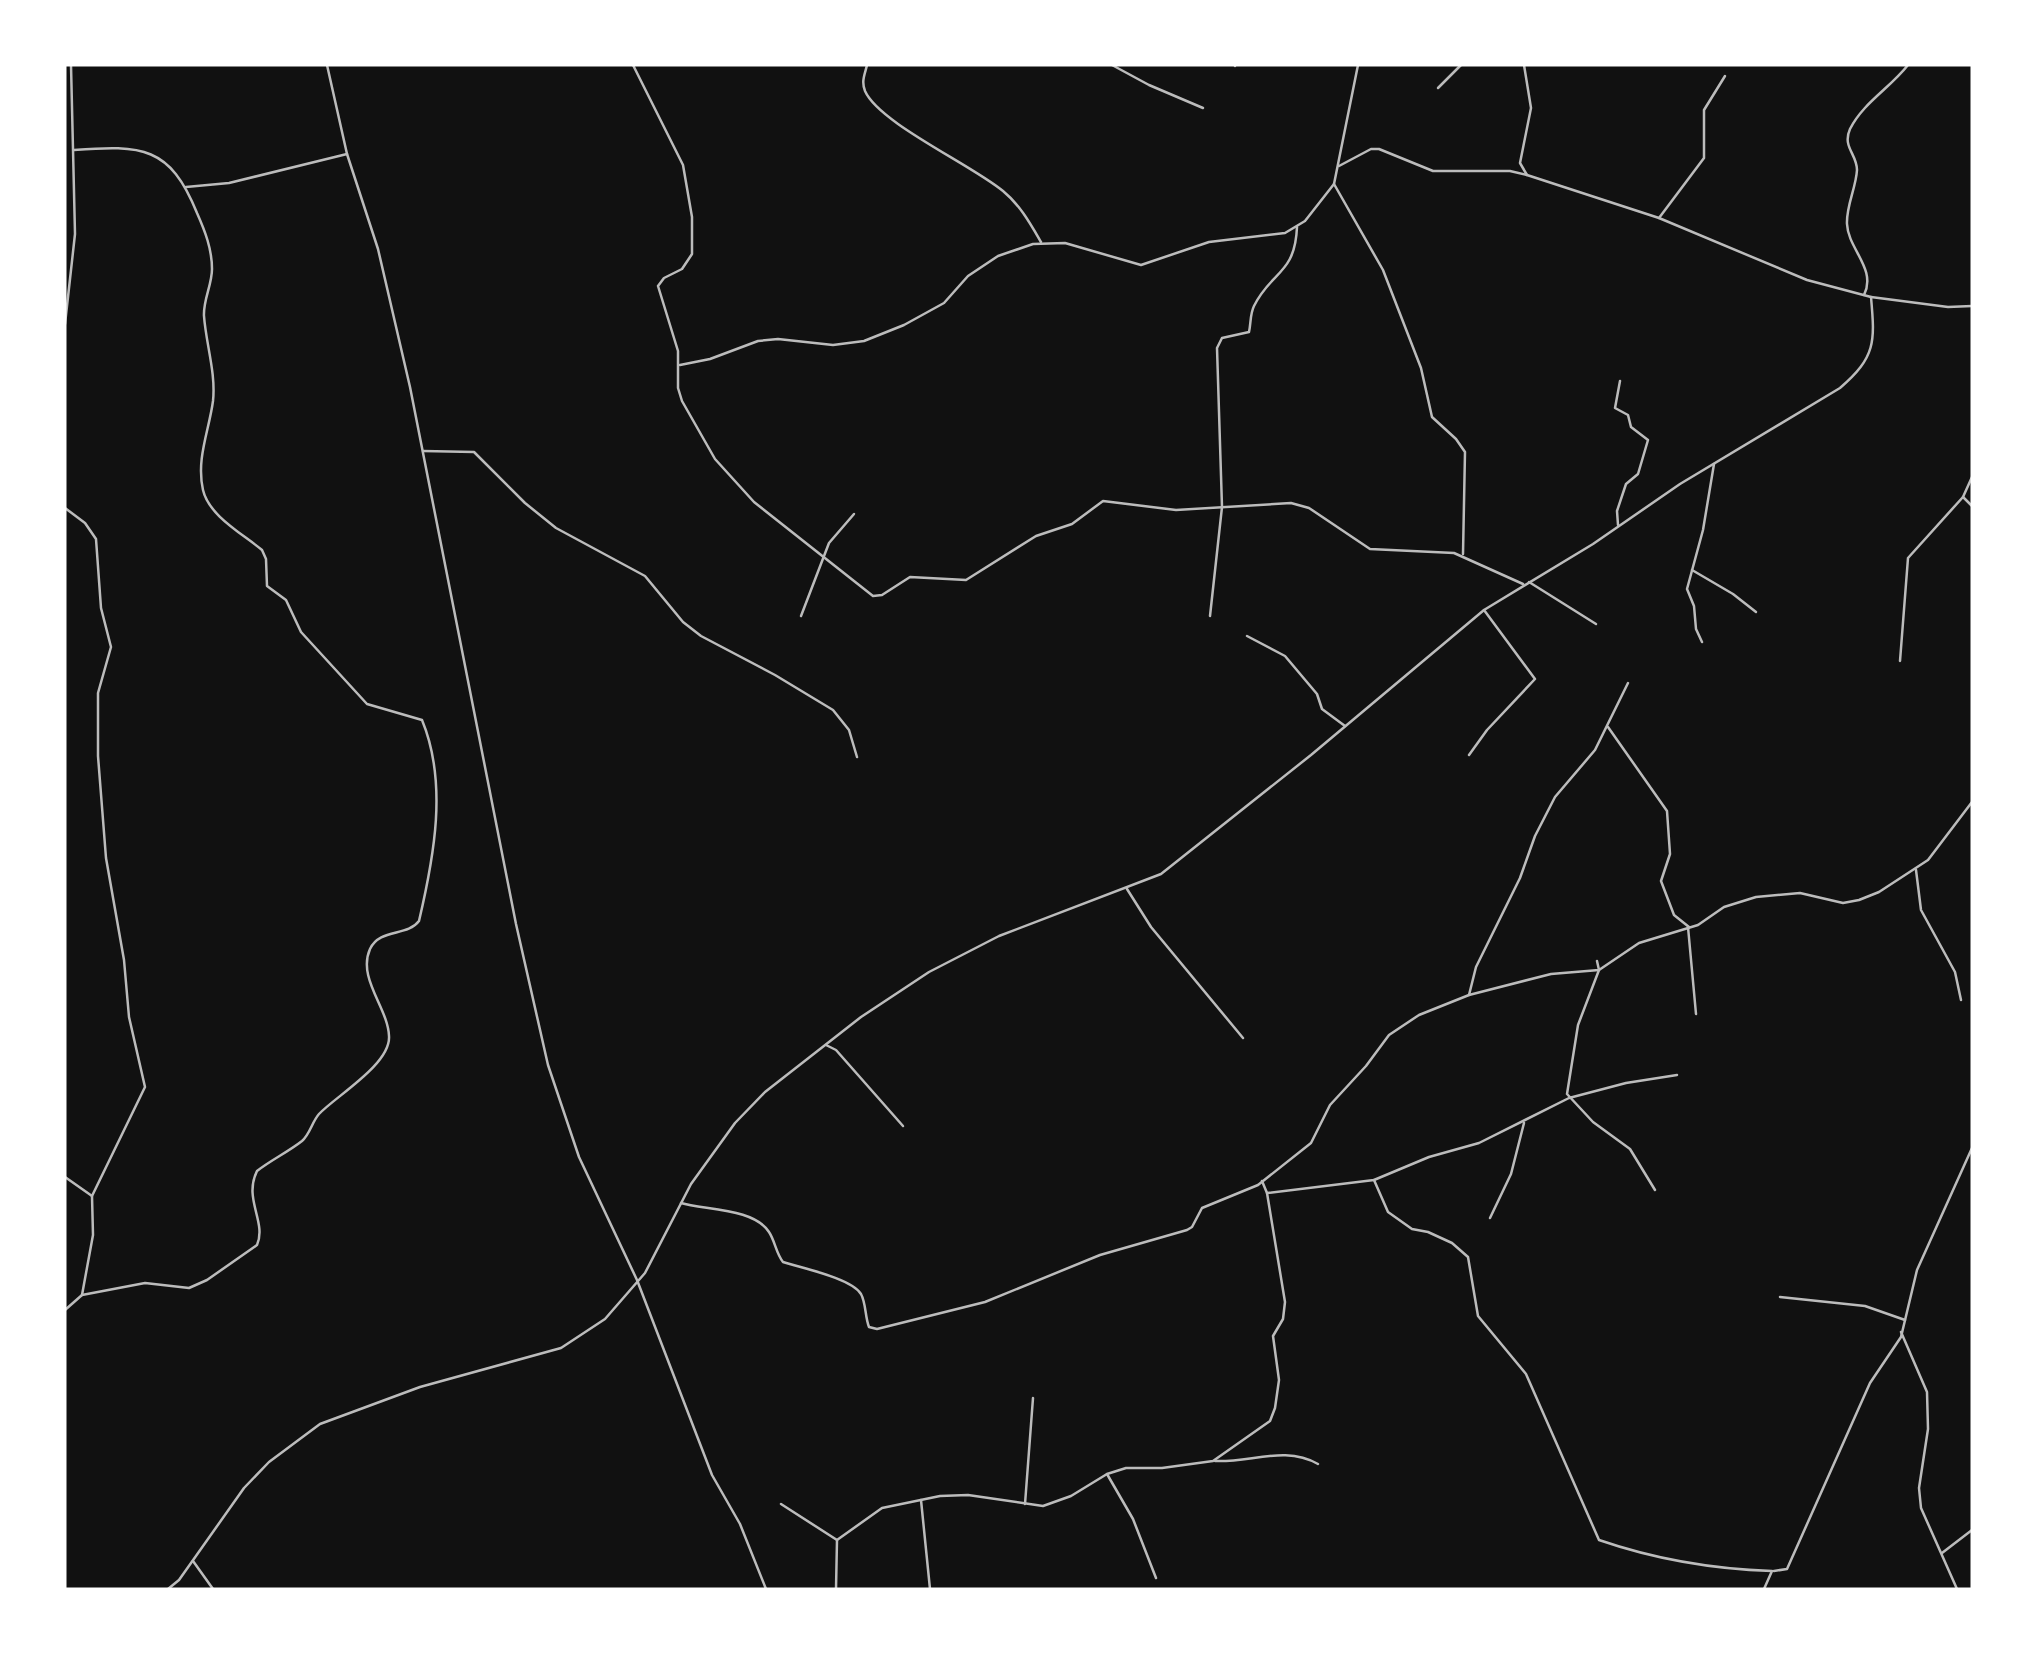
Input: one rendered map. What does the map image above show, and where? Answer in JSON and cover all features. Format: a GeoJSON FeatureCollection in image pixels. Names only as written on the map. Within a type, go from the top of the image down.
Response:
{"type":"FeatureCollection","features":[{"type":"Feature","properties":{"kind":"street"},"geometry":{"type":"LineString","coordinates":[[65,324],[75,234],[71,65]]}},
{"type":"Feature","properties":{"kind":"street"},"geometry":{"type":"LineString","coordinates":[[327,65],[347,154],[378,249],[424,451],[516,924],[548,1065],[579,1157],[637,1280],[712,1475],[740,1524],[766,1589]]}},
{"type":"Feature","properties":{"kind":"street"},"geometry":{"type":"LineString","coordinates":[[633,65],[683,165],[692,217],[692,254],[682,269],[664,278],[658,286],[680,365],[678,388],[682,401],[715,459],[754,502],[878,597],[910,577],[966,580],[1036,536],[1072,524],[1103,501],[1176,510],[1291,503],[1309,508],[1370,549],[1440,551],[1462,555],[1524,585]]}},
{"type":"Feature","properties":{"kind":"street"},"geometry":{"type":"LineString","coordinates":[[867,65],[863,80],[870,99],[915,135],[1005,192],[1022,210],[1041,242]]}},
{"type":"Feature","properties":{"kind":"street"},"geometry":{"type":"LineString","coordinates":[[1112,65],[1149,85],[1203,108]]}},
{"type":"Feature","properties":{"kind":"street"},"geometry":{"type":"LineString","coordinates":[[680,365],[710,359],[758,341],[778,339],[833,345],[864,341],[904,325],[944,303],[968,275],[998,256],[1041,242],[1065,243],[1133,263],[1150,265],[1209,242],[1272,236],[1297,227],[1314,211],[1334,184],[1358,65]]}},
{"type":"Feature","properties":{"kind":"street"},"geometry":{"type":"LineString","coordinates":[[1438,88],[1461,65]]}},
{"type":"Feature","properties":{"kind":"street"},"geometry":{"type":"LineString","coordinates":[[1524,65],[1531,108],[1520,163],[1527,175]]}},
{"type":"Feature","properties":{"kind":"street"},"geometry":{"type":"LineString","coordinates":[[1864,295],[1868,283],[1864,263],[1847,226],[1857,166],[1847,138],[1862,111],[1908,65]]}},
{"type":"Feature","properties":{"kind":"street"},"geometry":{"type":"LineString","coordinates":[[1659,218],[1704,158],[1704,110],[1725,76]]}},
{"type":"Feature","properties":{"kind":"street"},"geometry":{"type":"LineString","coordinates":[[65,1310],[82,1295],[145,1283],[189,1288],[207,1280],[257,1245],[260,1236],[250,1195],[257,1171],[303,1140],[315,1119],[363,1077],[388,1044],[388,1030],[368,966],[369,953],[381,937],[413,927],[419,921],[435,823],[435,773],[422,720],[367,704],[301,632],[286,600],[267,586],[267,559],[262,550],[213,509],[206,499],[201,454],[213,392],[204,313],[212,279],[211,261],[209,243],[186,187],[175,169],[146,153],[104,148],[74,150]]}},
{"type":"Feature","properties":{"kind":"street"},"geometry":{"type":"LineString","coordinates":[[1339,166],[1371,149],[1379,149],[1433,171],[1510,171],[1659,218],[1783,271],[1864,295],[1948,307],[1972,306]]}},
{"type":"Feature","properties":{"kind":"street"},"geometry":{"type":"LineString","coordinates":[[186,187],[229,183],[347,154]]}},
{"type":"Feature","properties":{"kind":"street"},"geometry":{"type":"LineString","coordinates":[[1334,184],[1383,270],[1421,368],[1432,417],[1457,439],[1465,452],[1462,555]]}},
{"type":"Feature","properties":{"kind":"street"},"geometry":{"type":"LineString","coordinates":[[1210,616],[1222,507],[1217,348],[1222,338],[1249,332],[1255,304],[1289,264],[1294,253],[1297,227]]}},
{"type":"Feature","properties":{"kind":"street"},"geometry":{"type":"LineString","coordinates":[[168,1589],[193,1560],[244,1488],[269,1462],[320,1424],[420,1387],[561,1348],[606,1319],[645,1273],[681,1203],[735,1123],[765,1092],[886,999],[929,972],[1026,925],[1161,874],[1484,610],[1714,464],[1818,402],[1856,375],[1869,357],[1874,342],[1871,297]]}},
{"type":"Feature","properties":{"kind":"street"},"geometry":{"type":"LineString","coordinates":[[1618,525],[1617,511],[1626,484],[1638,474],[1648,440],[1631,428],[1628,415],[1615,408],[1620,381]]}},
{"type":"Feature","properties":{"kind":"street"},"geometry":{"type":"LineString","coordinates":[[424,451],[474,452],[525,503],[556,528],[645,576],[683,621],[701,636],[833,710],[849,730],[857,757]]}},
{"type":"Feature","properties":{"kind":"street"},"geometry":{"type":"LineString","coordinates":[[1702,642],[1687,591],[1703,530],[1714,464]]}},
{"type":"Feature","properties":{"kind":"street"},"geometry":{"type":"LineString","coordinates":[[1900,662],[1908,558],[1963,496],[1972,477]]}},
{"type":"Feature","properties":{"kind":"street"},"geometry":{"type":"LineString","coordinates":[[1963,496],[1972,506]]}},
{"type":"Feature","properties":{"kind":"street"},"geometry":{"type":"LineString","coordinates":[[65,508],[85,523],[96,539],[101,608],[111,647],[99,693],[98,756],[106,858],[124,960],[129,1017],[145,1087],[92,1196],[93,1236],[82,1295]]}},
{"type":"Feature","properties":{"kind":"street"},"geometry":{"type":"LineString","coordinates":[[801,616],[829,543],[854,514]]}},
{"type":"Feature","properties":{"kind":"street"},"geometry":{"type":"LineString","coordinates":[[1692,570],[1733,594],[1756,612]]}},
{"type":"Feature","properties":{"kind":"street"},"geometry":{"type":"LineString","coordinates":[[1529,582],[1596,624]]}},
{"type":"Feature","properties":{"kind":"street"},"geometry":{"type":"LineString","coordinates":[[1469,755],[1486,730],[1535,679],[1484,610]]}},
{"type":"Feature","properties":{"kind":"street"},"geometry":{"type":"LineString","coordinates":[[1247,636],[1285,656],[1317,694],[1322,709],[1345,726]]}},
{"type":"Feature","properties":{"kind":"street"},"geometry":{"type":"LineString","coordinates":[[1469,995],[1476,967],[1520,878],[1535,836],[1555,797],[1595,750],[1628,683]]}},
{"type":"Feature","properties":{"kind":"street"},"geometry":{"type":"LineString","coordinates":[[1608,727],[1667,811],[1670,854],[1661,881],[1674,915],[1688,927],[1696,1014]]}},
{"type":"Feature","properties":{"kind":"street"},"geometry":{"type":"LineString","coordinates":[[681,1203],[720,1209],[757,1221],[769,1231],[783,1262],[829,1276],[862,1295],[869,1327],[877,1329],[985,1302],[1100,1255],[1179,1233],[1192,1227],[1202,1208],[1262,1181],[1311,1143],[1330,1105],[1366,1066],[1389,1035],[1419,1015],[1469,995],[1551,974],[1600,970],[1639,943],[1698,925],[1724,906],[1756,897],[1800,893],[1843,903],[1860,900],[1879,892],[1928,860],[1972,802]]}},
{"type":"Feature","properties":{"kind":"street"},"geometry":{"type":"LineString","coordinates":[[1915,869],[1921,910],[1955,972],[1961,1000]]}},
{"type":"Feature","properties":{"kind":"street"},"geometry":{"type":"LineString","coordinates":[[1127,889],[1151,927],[1243,1038]]}},
{"type":"Feature","properties":{"kind":"street"},"geometry":{"type":"LineString","coordinates":[[1597,961],[1600,970],[1578,1024],[1567,1094],[1593,1122],[1630,1149],[1655,1190]]}},
{"type":"Feature","properties":{"kind":"street"},"geometry":{"type":"LineString","coordinates":[[826,1045],[836,1050],[904,1126]]}},
{"type":"Feature","properties":{"kind":"street"},"geometry":{"type":"LineString","coordinates":[[1267,1193],[1374,1180],[1429,1157],[1479,1143],[1524,1123],[1546,1107],[1569,1098],[1626,1083],[1677,1075]]}},
{"type":"Feature","properties":{"kind":"street"},"geometry":{"type":"LineString","coordinates":[[1490,1218],[1511,1174],[1524,1123]]}},
{"type":"Feature","properties":{"kind":"street"},"geometry":{"type":"LineString","coordinates":[[1374,1180],[1388,1212],[1412,1229],[1428,1232],[1452,1243],[1468,1257],[1478,1315],[1526,1374],[1599,1540],[1663,1560],[1716,1570],[1772,1572],[1787,1569],[1870,1383],[1901,1332],[1917,1270],[1972,1147]]}},
{"type":"Feature","properties":{"kind":"street"},"geometry":{"type":"LineString","coordinates":[[65,1177],[92,1196]]}},
{"type":"Feature","properties":{"kind":"street"},"geometry":{"type":"LineString","coordinates":[[1213,1461],[1269,1422],[1275,1408],[1279,1369],[1273,1336],[1283,1319],[1285,1302],[1267,1193],[1262,1181]]}},
{"type":"Feature","properties":{"kind":"street"},"geometry":{"type":"LineString","coordinates":[[1780,1297],[1865,1306],[1905,1320]]}},
{"type":"Feature","properties":{"kind":"street"},"geometry":{"type":"LineString","coordinates":[[1901,1332],[1927,1392],[1928,1429],[1919,1488],[1921,1508],[1956,1589]]}},
{"type":"Feature","properties":{"kind":"street"},"geometry":{"type":"LineString","coordinates":[[1025,1504],[1033,1398]]}},
{"type":"Feature","properties":{"kind":"street"},"geometry":{"type":"LineString","coordinates":[[836,1540],[882,1508],[940,1496],[968,1496],[1043,1506],[1057,1503],[1107,1474],[1126,1468],[1162,1468],[1213,1461],[1233,1462],[1281,1454],[1307,1458],[1318,1464]]}},
{"type":"Feature","properties":{"kind":"street"},"geometry":{"type":"LineString","coordinates":[[1107,1474],[1133,1519],[1156,1578]]}},
{"type":"Feature","properties":{"kind":"street"},"geometry":{"type":"LineString","coordinates":[[921,1500],[930,1589]]}},
{"type":"Feature","properties":{"kind":"street"},"geometry":{"type":"LineString","coordinates":[[781,1504],[836,1540]]}},
{"type":"Feature","properties":{"kind":"street"},"geometry":{"type":"LineString","coordinates":[[1942,1553],[1972,1531]]}},
{"type":"Feature","properties":{"kind":"street"},"geometry":{"type":"LineString","coordinates":[[836,1540],[836,1589]]}},
{"type":"Feature","properties":{"kind":"street"},"geometry":{"type":"LineString","coordinates":[[193,1560],[214,1589]]}},
{"type":"Feature","properties":{"kind":"street"},"geometry":{"type":"LineString","coordinates":[[1764,1589],[1772,1572]]}}]}
